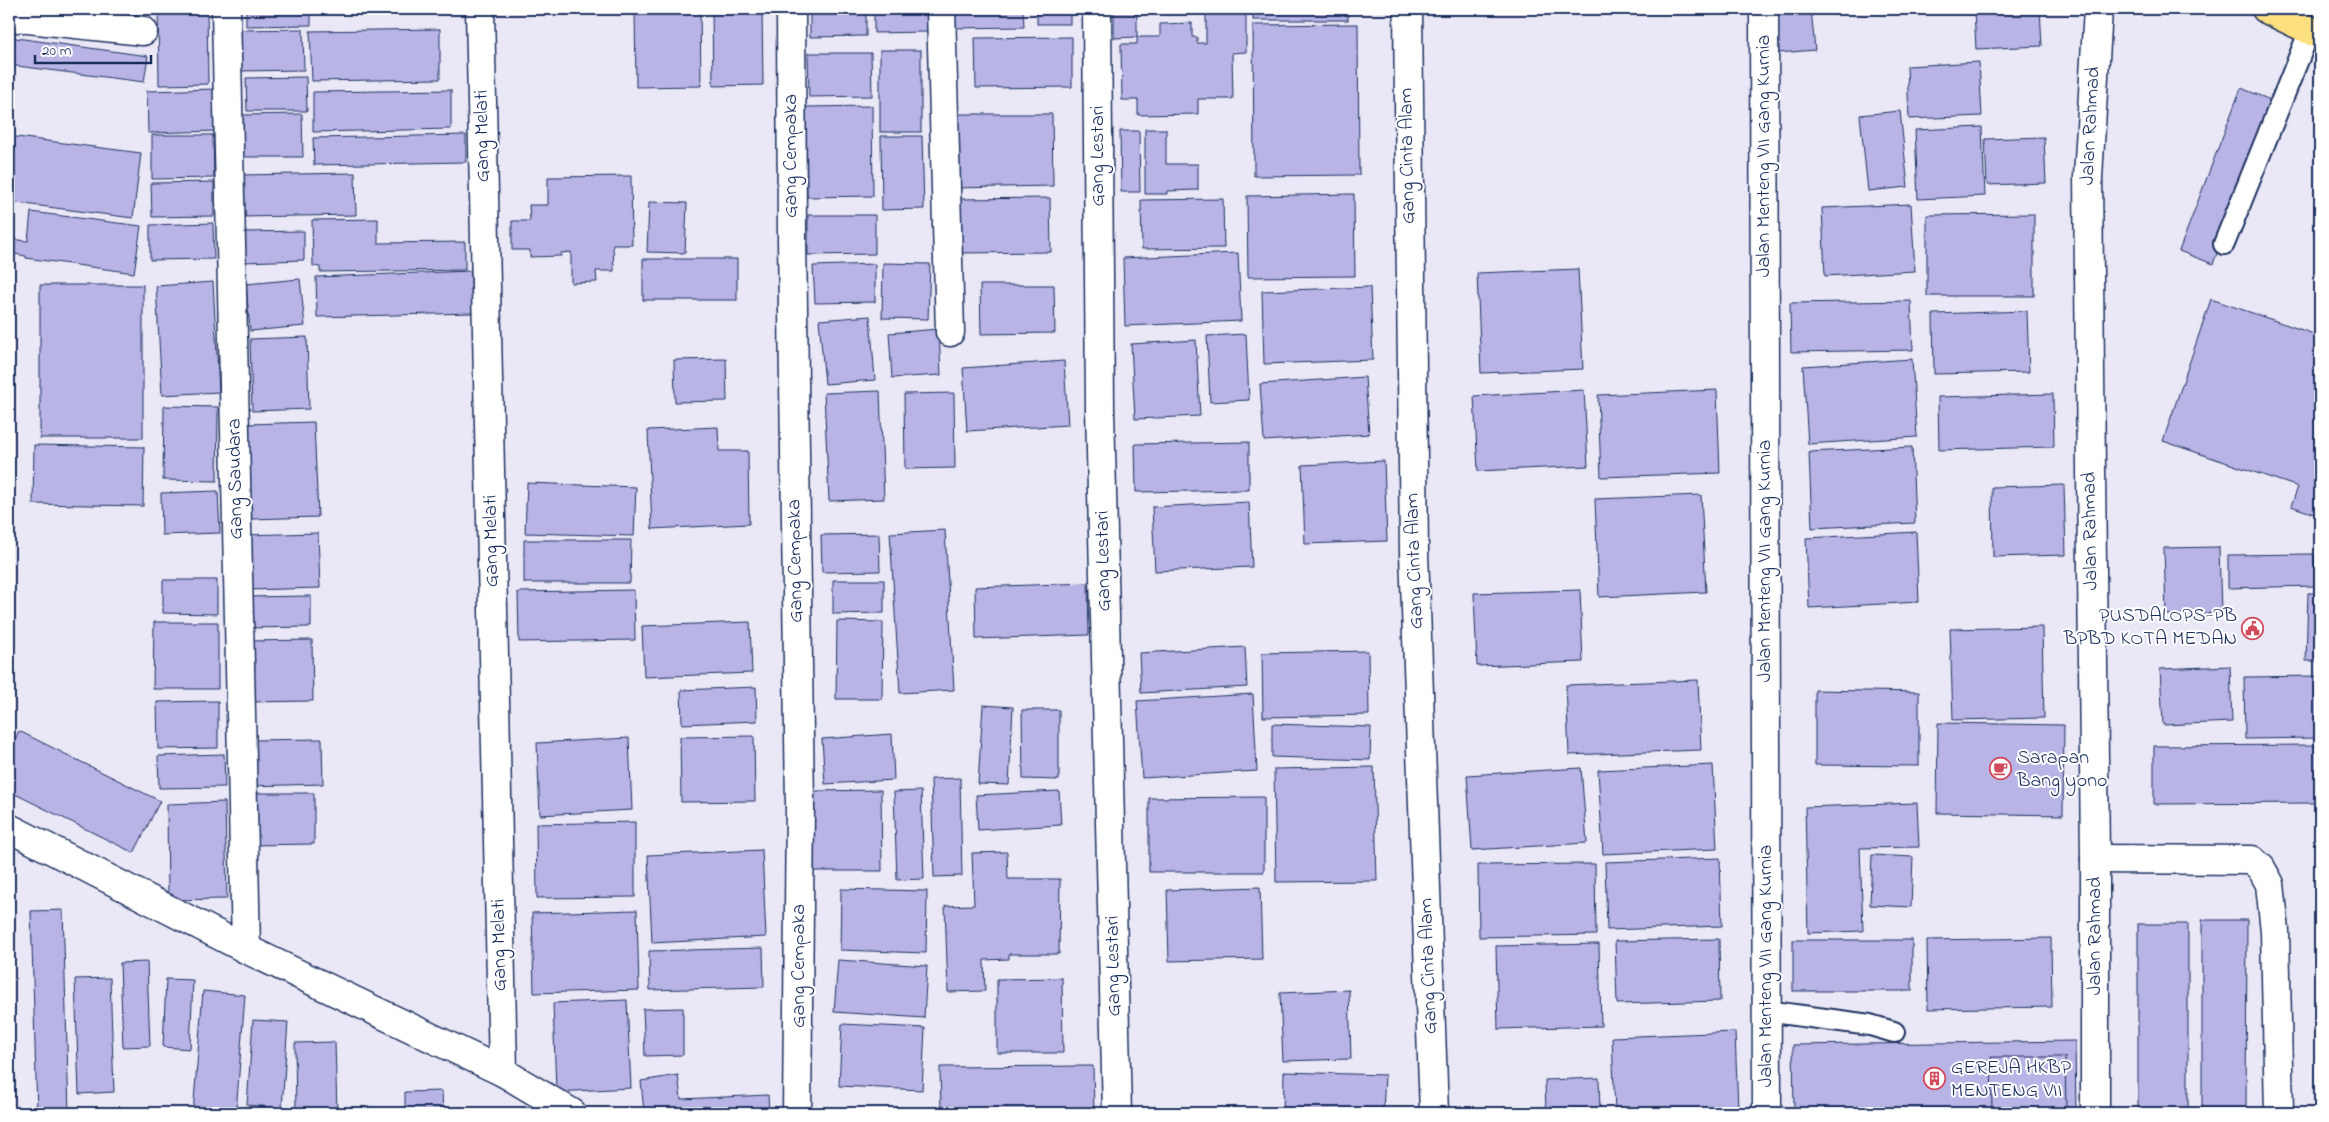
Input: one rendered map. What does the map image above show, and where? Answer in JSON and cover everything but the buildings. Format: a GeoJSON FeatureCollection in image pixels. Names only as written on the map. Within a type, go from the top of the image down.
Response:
{"type":"FeatureCollection","features":[{"type":"Feature","properties":{"kind":"main road"},"geometry":{"type":"LineString","coordinates":[[2266,9],[2315,33]]}},
{"type":"Feature","properties":{"kind":"street","name":"Gang Saudara"},"geometry":{"type":"LineString","coordinates":[[226,9],[246,948]]}},
{"type":"Feature","properties":{"kind":"street","name":"Gang Melati"},"geometry":{"type":"LineString","coordinates":[[480,9],[503,1072]]}},
{"type":"Feature","properties":{"kind":"street","name":"Gang Cempaka"},"geometry":{"type":"LineString","coordinates":[[791,9],[800,806],[797,1113]]}},
{"type":"Feature","properties":{"kind":"street"},"geometry":{"type":"LineString","coordinates":[[941,9],[950,332]]}},
{"type":"Feature","properties":{"kind":"street","name":"Gang Lestari"},"geometry":{"type":"LineString","coordinates":[[1097,9],[1100,409],[1117,1113]]}},
{"type":"Feature","properties":{"kind":"street","name":"Gang Cinta Alam"},"geometry":{"type":"LineString","coordinates":[[1408,9],[1414,553],[1434,1113]]}},
{"type":"Feature","properties":{"kind":"street","name":"Jalan Menteng VII Gang Kurnia"},"geometry":{"type":"LineString","coordinates":[[1764,9],[1767,1113]]}},
{"type":"Feature","properties":{"kind":"street","name":"Jalan Rahmad"},"geometry":{"type":"LineString","coordinates":[[2095,1113],[2095,859],[2088,177],[2098,9]]}},
{"type":"Feature","properties":{"kind":"street"},"geometry":{"type":"LineString","coordinates":[[9,16],[143,31]]}},
{"type":"Feature","properties":{"kind":"street"},"geometry":{"type":"LineString","coordinates":[[9,828],[246,948],[503,1072],[572,1113]]}},
{"type":"Feature","properties":{"kind":"street"},"geometry":{"type":"LineString","coordinates":[[2095,859],[2252,860],[2261,868],[2270,884],[2275,931],[2279,1113]]}},
{"type":"Feature","properties":{"kind":"lane"},"geometry":{"type":"LineString","coordinates":[[2224,244],[2315,33]]}},
{"type":"Feature","properties":{"kind":"lane"},"geometry":{"type":"LineString","coordinates":[[1766,1011],[1870,1025],[1894,1032]]}},
{"type":"Feature","properties":{"kind":"place","name":"PUSDALOPS-PB BPBD KOTA MEDAN"},"geometry":{"type":"Point","coordinates":[2253,628]}},
{"type":"Feature","properties":{"kind":"place","name":"Sarapan Bang yono"},"geometry":{"type":"Point","coordinates":[2001,769]}},
{"type":"Feature","properties":{"kind":"place","name":"GEREJA HKBP MENTENG VII"},"geometry":{"type":"Point","coordinates":[1935,1079]}}]}
